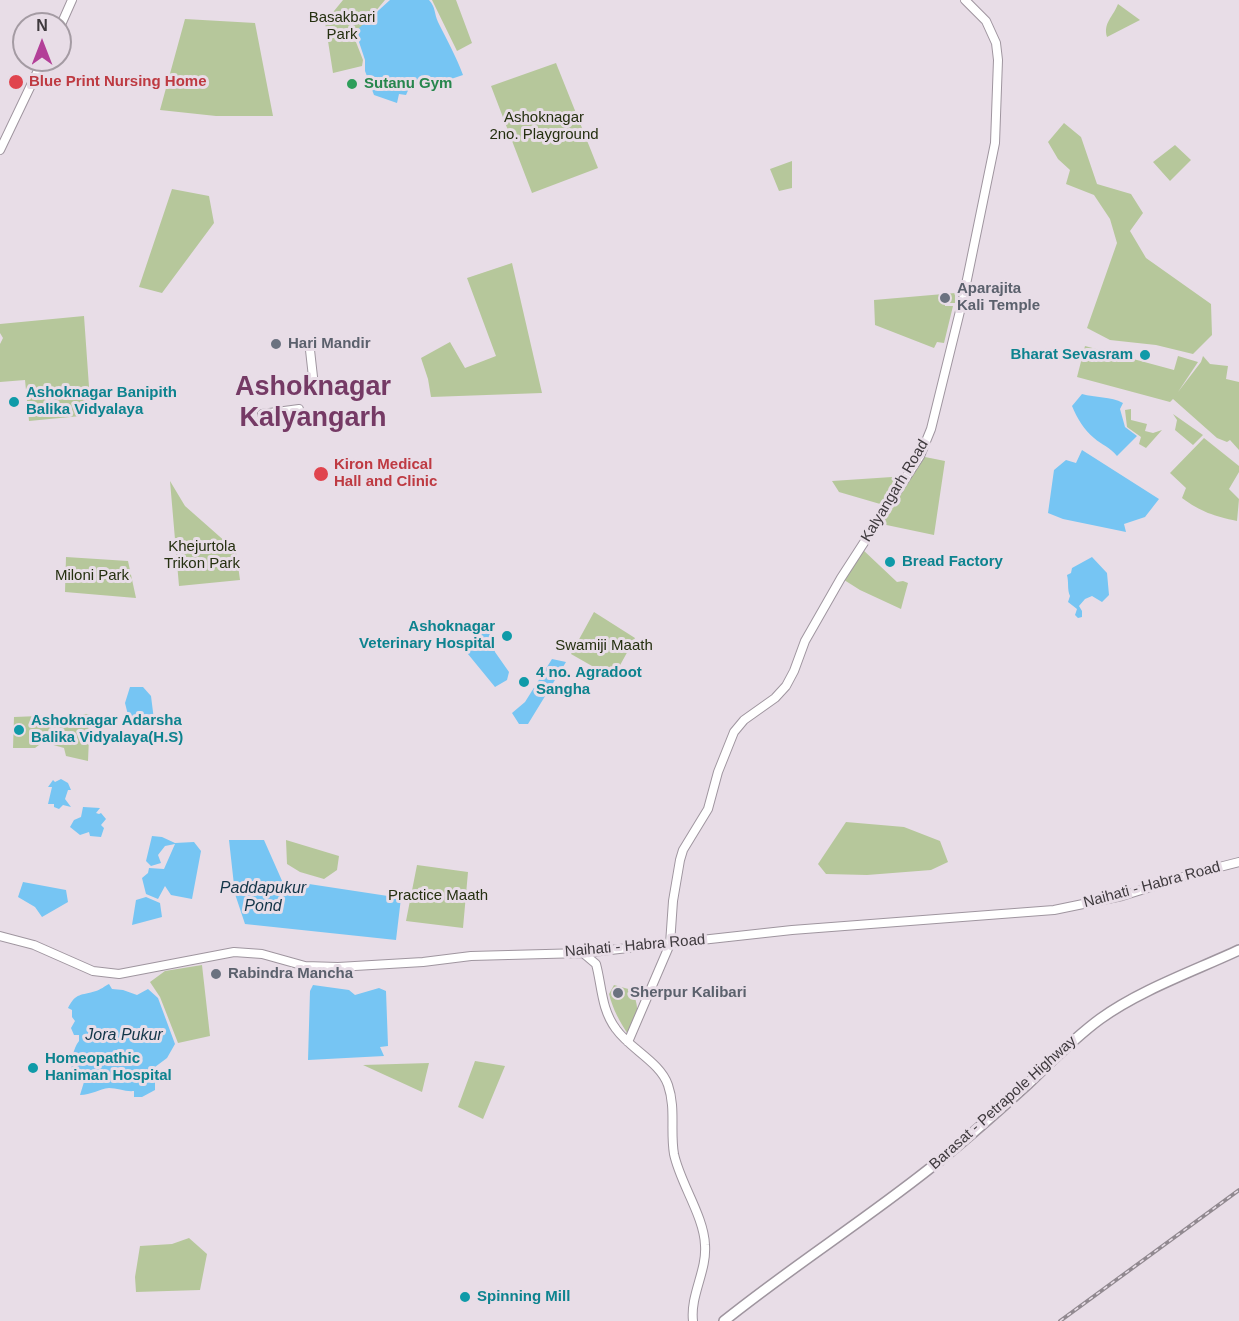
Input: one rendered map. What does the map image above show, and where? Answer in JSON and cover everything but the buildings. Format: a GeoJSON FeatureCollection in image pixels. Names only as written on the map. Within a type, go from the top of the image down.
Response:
{"type":"FeatureCollection","features":[{"type":"Feature","properties":{"kind":"highway","name":"Barasat - Petrapole Highway"},"geometry":{"type":"LineString","coordinates":[[724,1321],[948,1155],[1101,1018],[1140,996],[1239,950]]}},
{"type":"Feature","properties":{"kind":"main road","name":"Kalyangarh Road"},"geometry":{"type":"LineString","coordinates":[[628,1042],[670,944],[673,901],[683,850],[708,809],[718,772],[734,732],[744,720],[775,698],[786,686],[810,632],[841,578],[920,456],[931,429],[963,299],[995,143],[998,60],[996,43],[987,21],[965,0]]}},
{"type":"Feature","properties":{"kind":"main road"},"geometry":{"type":"LineString","coordinates":[[0,150],[37,72]]}},
{"type":"Feature","properties":{"kind":"main road"},"geometry":{"type":"LineString","coordinates":[[310,350],[314,386]]}},
{"type":"Feature","properties":{"kind":"main road"},"geometry":{"type":"LineString","coordinates":[[262,414],[298,410]]}},
{"type":"Feature","properties":{"kind":"main road","name":"Naihati - Habra Road"},"geometry":{"type":"LineString","coordinates":[[0,936],[18,939],[93,971],[119,974],[234,952],[262,954],[305,966],[338,967],[471,957],[583,953],[792,930],[1054,910],[1122,896],[1239,862]]}},
{"type":"Feature","properties":{"kind":"main road"},"geometry":{"type":"LineString","coordinates":[[583,953],[596,964],[601,997],[616,1030],[660,1072],[668,1084],[673,1111],[674,1151],[704,1233],[705,1252],[695,1292],[694,1320]]}},
{"type":"Feature","properties":{"kind":"green space","name":"Basakbari Park"},"geometry":{"type":"Polygon","coordinates":[[[343,0],[385,0],[354,37],[363,60],[362,66],[333,73],[325,22],[343,0]]]}},
{"type":"Feature","properties":{"kind":"green space"},"geometry":{"type":"Polygon","coordinates":[[[432,0],[456,0],[472,43],[457,51],[432,0]]]}},
{"type":"Feature","properties":{"kind":"green space"},"geometry":{"type":"Polygon","coordinates":[[[1118,4],[1140,20],[1107,37],[1107,24],[1118,4]]]}},
{"type":"Feature","properties":{"kind":"green space"},"geometry":{"type":"Polygon","coordinates":[[[185,19],[255,23],[273,116],[216,116],[160,110],[185,19]]]}},
{"type":"Feature","properties":{"kind":"green space","name":"Ashoknagar 2no. Playground"},"geometry":{"type":"Polygon","coordinates":[[[556,63],[598,168],[532,193],[491,86],[556,63]]]}},
{"type":"Feature","properties":{"kind":"green space"},"geometry":{"type":"Polygon","coordinates":[[[1064,123],[1081,137],[1097,184],[1131,194],[1143,213],[1130,231],[1146,258],[1211,304],[1212,335],[1193,354],[1156,345],[1110,340],[1087,328],[1117,243],[1110,219],[1094,195],[1066,184],[1070,170],[1058,159],[1048,142],[1064,123]]]}},
{"type":"Feature","properties":{"kind":"green space"},"geometry":{"type":"Polygon","coordinates":[[[1175,145],[1191,160],[1170,181],[1153,162],[1175,145]]]}},
{"type":"Feature","properties":{"kind":"green space"},"geometry":{"type":"Polygon","coordinates":[[[792,161],[792,188],[779,191],[770,169],[792,161]]]}},
{"type":"Feature","properties":{"kind":"green space"},"geometry":{"type":"Polygon","coordinates":[[[172,189],[209,196],[214,223],[162,293],[139,287],[172,189]]]}},
{"type":"Feature","properties":{"kind":"green space"},"geometry":{"type":"Polygon","coordinates":[[[512,263],[542,393],[431,397],[421,358],[450,342],[465,368],[496,356],[467,278],[512,263]]]}},
{"type":"Feature","properties":{"kind":"green space"},"geometry":{"type":"Polygon","coordinates":[[[955,293],[955,303],[945,303],[945,306],[953,306],[944,343],[937,342],[934,348],[875,325],[874,300],[955,293]]]}},
{"type":"Feature","properties":{"kind":"green space"},"geometry":{"type":"Polygon","coordinates":[[[84,316],[91,415],[29,421],[25,380],[0,382],[0,344],[3,338],[0,333],[0,324],[84,316]]]}},
{"type":"Feature","properties":{"kind":"green space"},"geometry":{"type":"Polygon","coordinates":[[[1085,346],[1174,370],[1178,356],[1198,362],[1178,392],[1203,356],[1210,364],[1228,366],[1226,379],[1239,382],[1239,450],[1230,440],[1227,442],[1217,438],[1173,399],[1170,402],[1077,377],[1085,346]]]}},
{"type":"Feature","properties":{"kind":"green space"},"geometry":{"type":"Polygon","coordinates":[[[1131,409],[1131,420],[1147,424],[1145,431],[1153,433],[1162,430],[1146,448],[1139,444],[1141,437],[1127,427],[1125,410],[1131,409]]]}},
{"type":"Feature","properties":{"kind":"green space"},"geometry":{"type":"Polygon","coordinates":[[[1173,414],[1203,435],[1193,445],[1175,430],[1177,420],[1173,414]]]}},
{"type":"Feature","properties":{"kind":"green space"},"geometry":{"type":"Polygon","coordinates":[[[1204,438],[1239,466],[1239,472],[1229,489],[1239,499],[1237,521],[1208,513],[1182,498],[1186,488],[1170,473],[1204,438]]]}},
{"type":"Feature","properties":{"kind":"green space"},"geometry":{"type":"Polygon","coordinates":[[[920,456],[945,461],[934,535],[877,523],[887,506],[839,492],[832,481],[907,476],[920,456]]]}},
{"type":"Feature","properties":{"kind":"green space","name":"Khejurtola Trikon Park"},"geometry":{"type":"Polygon","coordinates":[[[170,481],[185,506],[236,551],[240,580],[179,586],[170,481]]]}},
{"type":"Feature","properties":{"kind":"green space"},"geometry":{"type":"Polygon","coordinates":[[[861,548],[897,582],[908,583],[901,609],[860,590],[841,578],[861,548]]]}},
{"type":"Feature","properties":{"kind":"green space","name":"Miloni Park"},"geometry":{"type":"Polygon","coordinates":[[[66,557],[128,561],[136,598],[65,592],[66,557]]]}},
{"type":"Feature","properties":{"kind":"green space","name":"Swamiji Maath"},"geometry":{"type":"Polygon","coordinates":[[[594,612],[635,638],[613,678],[571,654],[594,612]]]}},
{"type":"Feature","properties":{"kind":"green space"},"geometry":{"type":"Polygon","coordinates":[[[90,714],[88,761],[66,756],[64,748],[43,742],[35,748],[13,748],[14,717],[90,714]]]}},
{"type":"Feature","properties":{"kind":"green space"},"geometry":{"type":"Polygon","coordinates":[[[846,822],[904,827],[940,841],[948,862],[931,870],[867,875],[826,874],[818,864],[846,822]]]}},
{"type":"Feature","properties":{"kind":"green space"},"geometry":{"type":"Polygon","coordinates":[[[286,840],[339,856],[337,870],[324,879],[300,872],[287,864],[286,840]]]}},
{"type":"Feature","properties":{"kind":"green space","name":"Practice Maath"},"geometry":{"type":"Polygon","coordinates":[[[417,865],[468,872],[463,928],[406,921],[417,865]]]}},
{"type":"Feature","properties":{"kind":"green space"},"geometry":{"type":"Polygon","coordinates":[[[202,965],[210,1036],[178,1043],[160,997],[150,982],[165,971],[202,965]]]}},
{"type":"Feature","properties":{"kind":"green space"},"geometry":{"type":"Polygon","coordinates":[[[614,985],[632,990],[635,997],[637,1013],[629,1036],[617,1016],[609,994],[614,985]]]}},
{"type":"Feature","properties":{"kind":"green space"},"geometry":{"type":"Polygon","coordinates":[[[475,1061],[505,1066],[483,1119],[458,1107],[475,1061]]]}},
{"type":"Feature","properties":{"kind":"green space"},"geometry":{"type":"Polygon","coordinates":[[[429,1063],[422,1092],[363,1065],[429,1063]]]}},
{"type":"Feature","properties":{"kind":"green space"},"geometry":{"type":"Polygon","coordinates":[[[189,1238],[207,1254],[200,1290],[136,1292],[135,1277],[140,1246],[172,1244],[189,1238]]]}},
{"type":"Feature","properties":{"kind":"water"},"geometry":{"type":"Polygon","coordinates":[[[390,0],[429,0],[463,75],[439,83],[410,86],[406,95],[399,94],[397,103],[374,95],[365,71],[365,60],[358,39],[359,28],[390,0]]]}},
{"type":"Feature","properties":{"kind":"water"},"geometry":{"type":"Polygon","coordinates":[[[1082,394],[1123,403],[1120,409],[1125,427],[1137,436],[1117,456],[1084,428],[1072,406],[1082,394]]]}},
{"type":"Feature","properties":{"kind":"water"},"geometry":{"type":"Polygon","coordinates":[[[1082,450],[1159,499],[1145,517],[1124,524],[1126,532],[1063,519],[1048,513],[1054,470],[1066,460],[1076,463],[1082,450]]]}},
{"type":"Feature","properties":{"kind":"water"},"geometry":{"type":"Polygon","coordinates":[[[1092,557],[1107,573],[1109,595],[1102,602],[1092,596],[1085,599],[1079,606],[1082,617],[1078,618],[1075,615],[1077,609],[1068,602],[1070,596],[1067,575],[1071,573],[1072,568],[1092,557]]]}},
{"type":"Feature","properties":{"kind":"water"},"geometry":{"type":"Polygon","coordinates":[[[487,630],[492,638],[495,652],[509,672],[507,680],[495,687],[463,648],[487,630]]]}},
{"type":"Feature","properties":{"kind":"water"},"geometry":{"type":"Polygon","coordinates":[[[552,659],[566,662],[528,724],[519,724],[512,713],[525,702],[552,659]]]}},
{"type":"Feature","properties":{"kind":"water"},"geometry":{"type":"Polygon","coordinates":[[[130,687],[143,687],[151,696],[154,720],[129,719],[125,703],[130,687]]]}},
{"type":"Feature","properties":{"kind":"water"},"geometry":{"type":"Polygon","coordinates":[[[61,779],[68,783],[71,790],[68,790],[65,799],[71,807],[63,805],[59,809],[54,807],[54,804],[48,804],[52,787],[48,787],[53,780],[55,782],[61,779]]]}},
{"type":"Feature","properties":{"kind":"water"},"geometry":{"type":"Polygon","coordinates":[[[83,807],[100,808],[96,813],[101,813],[106,819],[101,825],[104,828],[101,837],[90,836],[89,832],[80,835],[70,827],[74,820],[81,817],[83,807]]]}},
{"type":"Feature","properties":{"kind":"water"},"geometry":{"type":"Polygon","coordinates":[[[152,836],[162,837],[175,843],[194,842],[201,851],[192,899],[171,895],[165,886],[158,899],[146,894],[142,878],[148,873],[149,868],[164,869],[175,844],[165,846],[158,855],[161,863],[151,866],[146,861],[152,836]]]}},
{"type":"Feature","properties":{"kind":"water","name":"Paddapukur Pond"},"geometry":{"type":"Polygon","coordinates":[[[229,840],[264,840],[283,883],[309,884],[401,898],[396,940],[245,924],[235,894],[229,840]]]}},
{"type":"Feature","properties":{"kind":"water"},"geometry":{"type":"Polygon","coordinates":[[[23,882],[66,890],[68,902],[42,917],[35,907],[18,897],[23,882]]]}},
{"type":"Feature","properties":{"kind":"water"},"geometry":{"type":"Polygon","coordinates":[[[146,897],[160,903],[162,917],[132,925],[136,900],[146,897]]]}},
{"type":"Feature","properties":{"kind":"water","name":"Jora Pukur"},"geometry":{"type":"Polygon","coordinates":[[[109,984],[112,989],[137,995],[148,989],[158,998],[175,1044],[167,1058],[155,1067],[155,1090],[142,1097],[134,1097],[134,1091],[109,1088],[80,1095],[84,1082],[70,1079],[68,1073],[72,1071],[73,1055],[79,1035],[74,1035],[71,1028],[75,1021],[72,1017],[72,1010],[68,1008],[76,997],[109,984]]]}},
{"type":"Feature","properties":{"kind":"water"},"geometry":{"type":"Polygon","coordinates":[[[313,985],[349,990],[355,995],[379,988],[386,991],[388,1046],[380,1047],[384,1056],[308,1060],[310,991],[313,985]]]}},
{"type":"Feature","properties":{"kind":"railway"},"geometry":{"type":"LineString","coordinates":[[1060,1321],[1239,1190]]}},
{"type":"Feature","properties":{"kind":"place","name":"Blue Print Nursing Home"},"geometry":{"type":"Point","coordinates":[16,82]}},
{"type":"Feature","properties":{"kind":"place","name":"Sutanu Gym"},"geometry":{"type":"Point","coordinates":[352,84]}},
{"type":"Feature","properties":{"kind":"place","name":"Aparajita Kali Temple"},"geometry":{"type":"Point","coordinates":[945,298]}},
{"type":"Feature","properties":{"kind":"place","name":"Hari Mandir"},"geometry":{"type":"Point","coordinates":[276,344]}},
{"type":"Feature","properties":{"kind":"place","name":"Bharat Sevasram"},"geometry":{"type":"Point","coordinates":[1145,355]}},
{"type":"Feature","properties":{"kind":"place","name":"Ashoknagar Banipith Balika Vidyalaya"},"geometry":{"type":"Point","coordinates":[14,402]}},
{"type":"Feature","properties":{"kind":"place","name":"Kiron Medical Hall and Clinic"},"geometry":{"type":"Point","coordinates":[321,474]}},
{"type":"Feature","properties":{"kind":"place","name":"Bread Factory"},"geometry":{"type":"Point","coordinates":[890,562]}},
{"type":"Feature","properties":{"kind":"place","name":"Ashoknagar Veterinary Hospital"},"geometry":{"type":"Point","coordinates":[507,636]}},
{"type":"Feature","properties":{"kind":"place","name":"4 no. Agradoot Sangha"},"geometry":{"type":"Point","coordinates":[524,682]}},
{"type":"Feature","properties":{"kind":"place","name":"Ashoknagar Adarsha Balika Vidyalaya(H.S)"},"geometry":{"type":"Point","coordinates":[19,730]}},
{"type":"Feature","properties":{"kind":"place","name":"Rabindra Mancha"},"geometry":{"type":"Point","coordinates":[216,974]}},
{"type":"Feature","properties":{"kind":"place","name":"Sherpur Kalibari"},"geometry":{"type":"Point","coordinates":[618,993]}},
{"type":"Feature","properties":{"kind":"place","name":"Homeopathic Haniman Hospital"},"geometry":{"type":"Point","coordinates":[33,1068]}},
{"type":"Feature","properties":{"kind":"place","name":"Spinning Mill"},"geometry":{"type":"Point","coordinates":[465,1297]}},
{"type":"Feature","properties":{"kind":"district","name":"Ashoknagar Kalyangarh"},"geometry":{"type":"Point","coordinates":[313,404]}}]}
